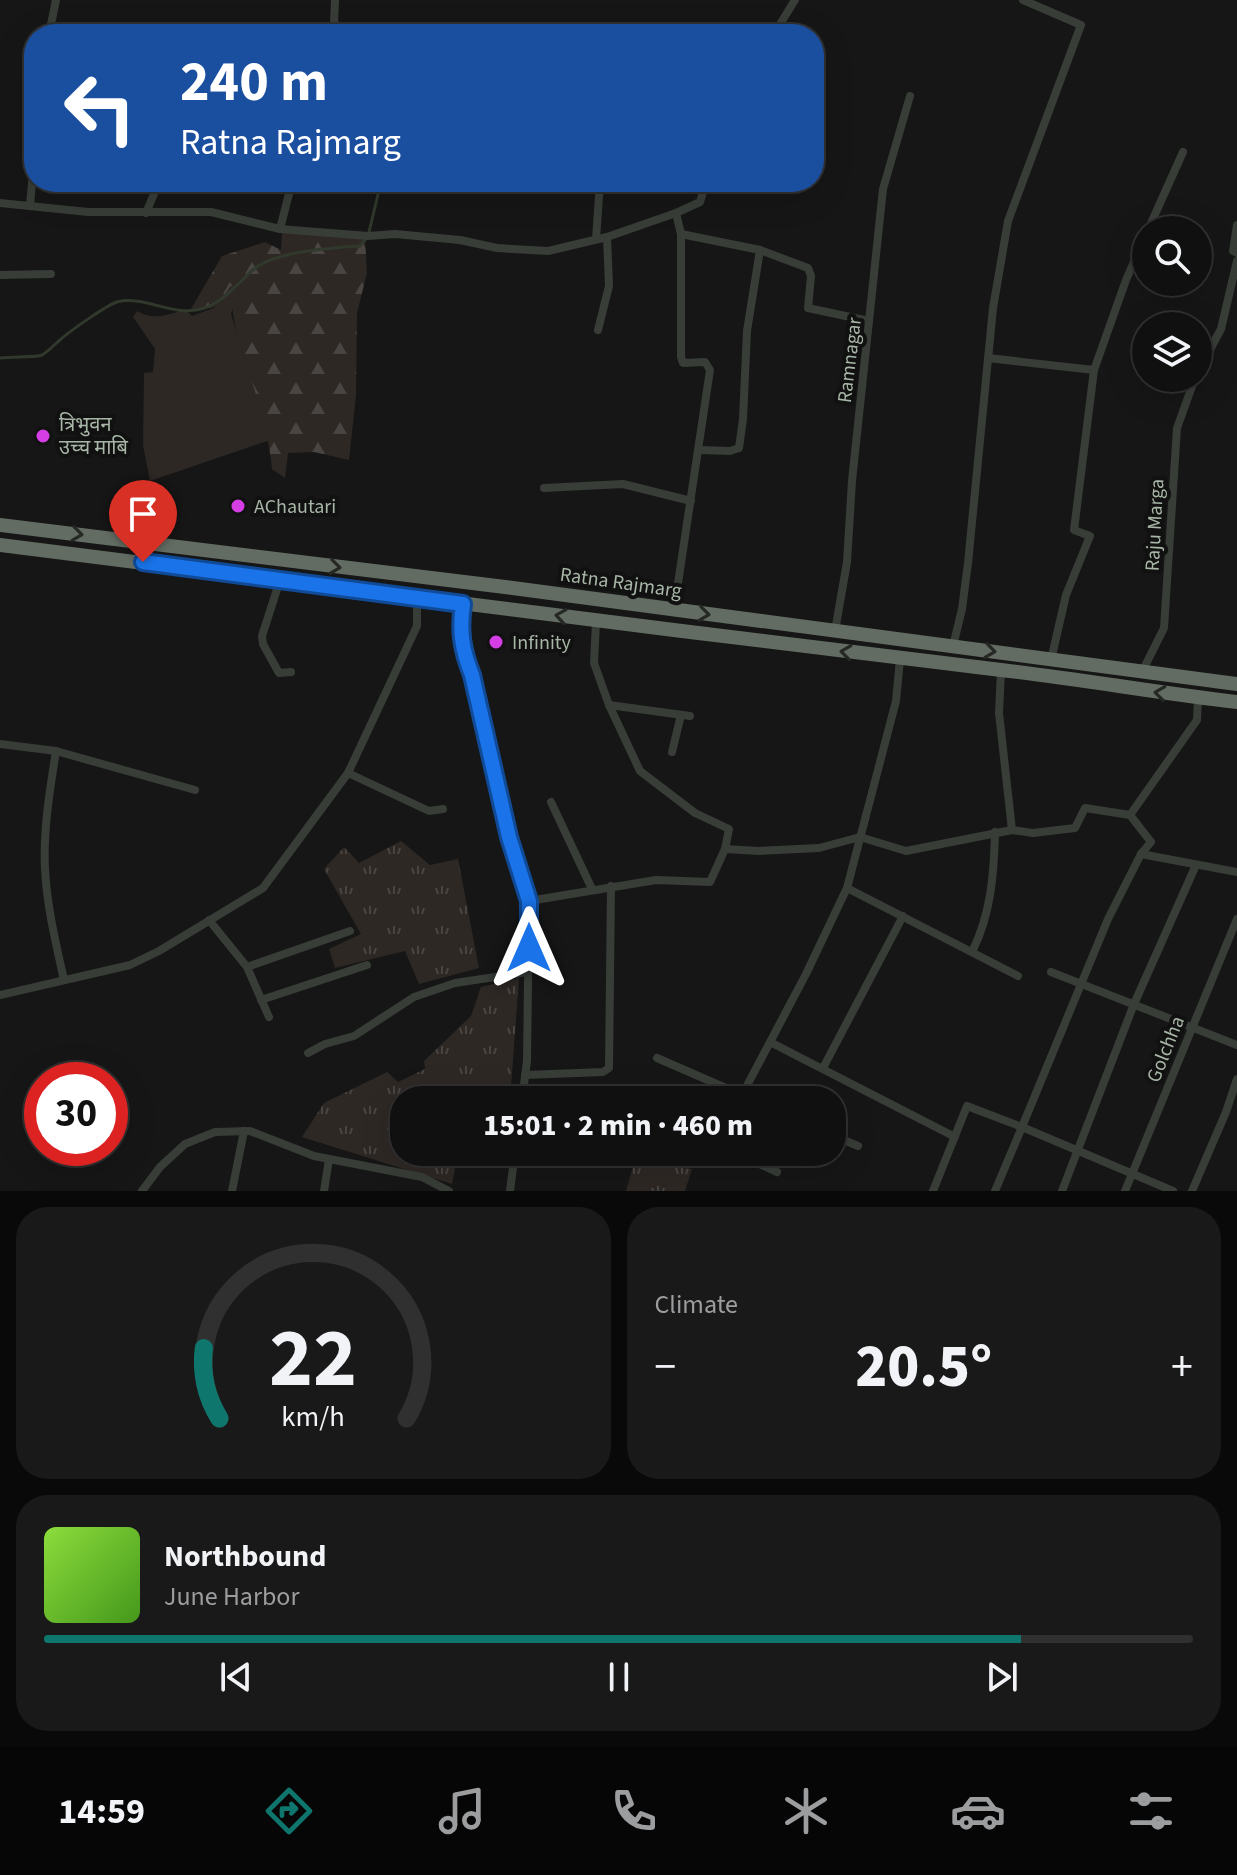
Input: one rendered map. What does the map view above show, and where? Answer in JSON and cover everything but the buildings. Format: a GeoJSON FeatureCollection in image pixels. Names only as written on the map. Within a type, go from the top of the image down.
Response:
{"type":"FeatureCollection","features":[{"type":"Feature","properties":{"kind":"highway","name":"Ratna Rajmarg"},"geometry":{"type":"LineString","coordinates":[[0,525],[1237,684]]}},
{"type":"Feature","properties":{"kind":"highway","name":"Ratna Rajmarg"},"geometry":{"type":"LineString","coordinates":[[0,545],[1237,702]]}},
{"type":"Feature","properties":{"kind":"street"},"geometry":{"type":"LineString","coordinates":[[51,24],[56,0]]}},
{"type":"Feature","properties":{"kind":"street"},"geometry":{"type":"LineString","coordinates":[[334,24],[335,0]]}},
{"type":"Feature","properties":{"kind":"street"},"geometry":{"type":"LineString","coordinates":[[780,24],[795,0]]}},
{"type":"Feature","properties":{"kind":"street"},"geometry":{"type":"LineString","coordinates":[[953,646],[968,563],[993,308],[1008,221],[1081,25],[1023,0]]}},
{"type":"Feature","properties":{"kind":"street","name":"Ramnagar"},"geometry":{"type":"LineString","coordinates":[[835,631],[847,562],[852,481],[883,189],[910,96]]}},
{"type":"Feature","properties":{"kind":"street"},"geometry":{"type":"LineString","coordinates":[[1155,216],[1183,152]]}},
{"type":"Feature","properties":{"kind":"street"},"geometry":{"type":"LineString","coordinates":[[30,206],[31,192]]}},
{"type":"Feature","properties":{"kind":"street"},"geometry":{"type":"LineString","coordinates":[[146,213],[155,192]]}},
{"type":"Feature","properties":{"kind":"street"},"geometry":{"type":"LineString","coordinates":[[280,229],[289,192]]}},
{"type":"Feature","properties":{"kind":"street"},"geometry":{"type":"LineString","coordinates":[[596,239],[599,192]]}},
{"type":"Feature","properties":{"kind":"street"},"geometry":{"type":"LineString","coordinates":[[0,203],[146,213],[211,212],[280,229],[368,236],[395,234],[460,240],[497,248],[548,251],[607,237],[676,213],[700,202],[703,192]]}},
{"type":"Feature","properties":{"kind":"street"},"geometry":{"type":"LineString","coordinates":[[674,610],[710,370],[705,362],[683,363],[681,357],[681,234],[676,213]]}},
{"type":"Feature","properties":{"kind":"street"},"geometry":{"type":"LineString","coordinates":[[1237,225],[1233,251],[1237,253]]}},
{"type":"Feature","properties":{"kind":"street"},"geometry":{"type":"LineString","coordinates":[[681,234],[760,250],[808,268],[811,276],[808,308],[869,321]]}},
{"type":"Feature","properties":{"kind":"street"},"geometry":{"type":"LineString","coordinates":[[598,330],[609,286],[607,237]]}},
{"type":"Feature","properties":{"kind":"street"},"geometry":{"type":"LineString","coordinates":[[699,450],[730,451],[739,448],[747,331],[760,250]]}},
{"type":"Feature","properties":{"kind":"street"},"geometry":{"type":"LineString","coordinates":[[1212,346],[1221,329],[1237,261]]}},
{"type":"Feature","properties":{"kind":"street"},"geometry":{"type":"LineString","coordinates":[[1051,660],[1066,595],[1090,536],[1074,530],[1094,370],[1132,267]]}},
{"type":"Feature","properties":{"kind":"street"},"geometry":{"type":"LineString","coordinates":[[0,275],[51,274]]}},
{"type":"Feature","properties":{"kind":"street"},"geometry":{"type":"LineString","coordinates":[[988,358],[1094,370]]}},
{"type":"Feature","properties":{"kind":"street","name":"Raju Marga"},"geometry":{"type":"LineString","coordinates":[[1141,672],[1164,628],[1177,428],[1190,392]]}},
{"type":"Feature","properties":{"kind":"street"},"geometry":{"type":"LineString","coordinates":[[544,488],[623,484],[691,501]]}},
{"type":"Feature","properties":{"kind":"street"},"geometry":{"type":"LineString","coordinates":[[280,580],[262,636],[263,644],[279,673],[291,672]]}},
{"type":"Feature","properties":{"kind":"street"},"geometry":{"type":"LineString","coordinates":[[0,995],[130,965],[159,951],[263,888],[348,773],[417,626],[417,597]]}},
{"type":"Feature","properties":{"kind":"street"},"geometry":{"type":"LineString","coordinates":[[463,604],[460,628],[462,650],[472,675],[509,837],[529,901],[524,1086]]}},
{"type":"Feature","properties":{"kind":"street"},"geometry":{"type":"LineString","coordinates":[[529,901],[656,880],[710,882],[725,849],[729,829],[695,813],[640,771],[609,705],[594,663],[596,622]]}},
{"type":"Feature","properties":{"kind":"street"},"geometry":{"type":"LineString","coordinates":[[746,1086],[847,888],[896,701],[900,659]]}},
{"type":"Feature","properties":{"kind":"street"},"geometry":{"type":"LineString","coordinates":[[1001,670],[999,713],[1012,830]]}},
{"type":"Feature","properties":{"kind":"street"},"geometry":{"type":"LineString","coordinates":[[1130,815],[1197,720],[1198,698]]}},
{"type":"Feature","properties":{"kind":"street"},"geometry":{"type":"LineString","coordinates":[[609,705],[686,715],[672,752]]}},
{"type":"Feature","properties":{"kind":"street"},"geometry":{"type":"LineString","coordinates":[[0,744],[56,751],[195,790]]}},
{"type":"Feature","properties":{"kind":"street"},"geometry":{"type":"LineString","coordinates":[[56,751],[46,828],[45,869],[50,917],[64,980]]}},
{"type":"Feature","properties":{"kind":"street"},"geometry":{"type":"LineString","coordinates":[[348,773],[429,811],[443,809]]}},
{"type":"Feature","properties":{"kind":"street"},"geometry":{"type":"LineString","coordinates":[[551,802],[592,889]]}},
{"type":"Feature","properties":{"kind":"street"},"geometry":{"type":"LineString","coordinates":[[725,849],[819,848],[860,837],[906,851],[995,832],[1012,830],[1033,833],[1075,828],[1085,808],[1130,815],[1151,842],[1141,854],[1081,982],[995,1191]]}},
{"type":"Feature","properties":{"kind":"street"},"geometry":{"type":"LineString","coordinates":[[972,952],[985,926],[994,867],[995,832]]}},
{"type":"Feature","properties":{"kind":"street"},"geometry":{"type":"LineString","coordinates":[[1141,854],[1237,872]]}},
{"type":"Feature","properties":{"kind":"street"},"geometry":{"type":"LineString","coordinates":[[1062,1191],[1134,1004],[1196,865]]}},
{"type":"Feature","properties":{"kind":"street"},"geometry":{"type":"LineString","coordinates":[[525,1075],[603,1072],[609,1068],[611,886]]}},
{"type":"Feature","properties":{"kind":"street"},"geometry":{"type":"LineString","coordinates":[[847,888],[1018,976]]}},
{"type":"Feature","properties":{"kind":"street"},"geometry":{"type":"LineString","coordinates":[[823,1068],[903,916]]}},
{"type":"Feature","properties":{"kind":"street","name":"Golchha"},"geometry":{"type":"LineString","coordinates":[[1125,1191],[1237,919]]}},
{"type":"Feature","properties":{"kind":"street"},"geometry":{"type":"LineString","coordinates":[[209,920],[247,967],[269,1017]]}},
{"type":"Feature","properties":{"kind":"street"},"geometry":{"type":"LineString","coordinates":[[247,967],[350,931]]}},
{"type":"Feature","properties":{"kind":"street"},"geometry":{"type":"LineString","coordinates":[[261,1000],[367,965]]}},
{"type":"Feature","properties":{"kind":"street"},"geometry":{"type":"LineString","coordinates":[[308,1053],[325,1044],[354,1036],[414,997],[455,983],[528,972]]}},
{"type":"Feature","properties":{"kind":"street"},"geometry":{"type":"LineString","coordinates":[[1051,972],[1237,1045]]}},
{"type":"Feature","properties":{"kind":"street"},"geometry":{"type":"LineString","coordinates":[[770,1042],[955,1137]]}},
{"type":"Feature","properties":{"kind":"street"},"geometry":{"type":"LineString","coordinates":[[657,1058],[717,1086]]}},
{"type":"Feature","properties":{"kind":"street"},"geometry":{"type":"LineString","coordinates":[[1192,1191],[1237,1079]]}},
{"type":"Feature","properties":{"kind":"street"},"geometry":{"type":"LineString","coordinates":[[933,1191],[967,1106],[1173,1191]]}},
{"type":"Feature","properties":{"kind":"street"},"geometry":{"type":"LineString","coordinates":[[1226,1112],[1237,1115]]}},
{"type":"Feature","properties":{"kind":"street"},"geometry":{"type":"LineString","coordinates":[[232,1191],[244,1131]]}},
{"type":"Feature","properties":{"kind":"street"},"geometry":{"type":"LineString","coordinates":[[142,1191],[160,1167],[185,1144],[215,1132],[250,1131],[314,1156],[422,1177],[449,1191]]}},
{"type":"Feature","properties":{"kind":"street"},"geometry":{"type":"LineString","coordinates":[[846,1141],[858,1146]]}},
{"type":"Feature","properties":{"kind":"street"},"geometry":{"type":"LineString","coordinates":[[324,1191],[329,1159]]}},
{"type":"Feature","properties":{"kind":"street"},"geometry":{"type":"LineString","coordinates":[[510,1191],[513,1166]]}},
{"type":"Feature","properties":{"kind":"street"},"geometry":{"type":"LineString","coordinates":[[764,1166],[777,1172]]}},
{"type":"Feature","properties":{"kind":"green space"},"geometry":{"type":"Polygon","coordinates":[[[282,233],[365,237],[367,273],[357,313],[356,395],[349,460],[314,452],[288,453],[285,478],[272,469],[269,446],[237,332],[231,286],[216,307],[191,309],[222,256],[265,242],[281,250],[282,233]]]}},
{"type":"Feature","properties":{"kind":"green space"},"geometry":{"type":"Polygon","coordinates":[[[231,286],[239,290],[231,314],[270,440],[150,481],[143,445],[144,373],[153,372],[155,349],[133,317],[137,311],[155,316],[185,309],[192,316],[216,307],[231,286]]]}},
{"type":"Feature","properties":{"kind":"green space"},"geometry":{"type":"Polygon","coordinates":[[[401,841],[430,865],[458,859],[479,968],[419,984],[405,951],[335,968],[329,949],[361,934],[324,869],[344,847],[359,863],[401,841]]]}},
{"type":"Feature","properties":{"kind":"green space"},"geometry":{"type":"Polygon","coordinates":[[[519,978],[511,1086],[390,1086],[390,1165],[302,1137],[324,1103],[387,1072],[398,1082],[425,1069],[424,1061],[471,1016],[481,987],[519,978]]]}},
{"type":"Feature","properties":{"kind":"green space"},"geometry":{"type":"Polygon","coordinates":[[[395,1166],[455,1166],[452,1184],[395,1166]]]}},
{"type":"Feature","properties":{"kind":"green space"},"geometry":{"type":"Polygon","coordinates":[[[633,1166],[692,1169],[685,1191],[626,1191],[633,1166]]]}},
{"type":"Feature","properties":{"kind":"waterway"},"geometry":{"type":"LineString","coordinates":[[0,358],[42,355],[80,325],[117,302],[138,301],[190,311],[201,309],[223,298],[254,269],[276,258],[360,246],[368,236],[379,192]]}},
{"type":"Feature","properties":{"kind":"place","name":"त्रिभुवन उच्च माबि"},"geometry":{"type":"Point","coordinates":[43,436]}},
{"type":"Feature","properties":{"kind":"place","name":"AChautari"},"geometry":{"type":"Point","coordinates":[238,506]}},
{"type":"Feature","properties":{"kind":"place","name":"Infinity"},"geometry":{"type":"Point","coordinates":[496,642]}},
{"type":"Feature","properties":{"kind":"route"},"geometry":{"type":"LineString","coordinates":[[143,562],[463,604],[460,628],[462,650],[472,675],[509,837],[529,901],[529,948]]}}]}
